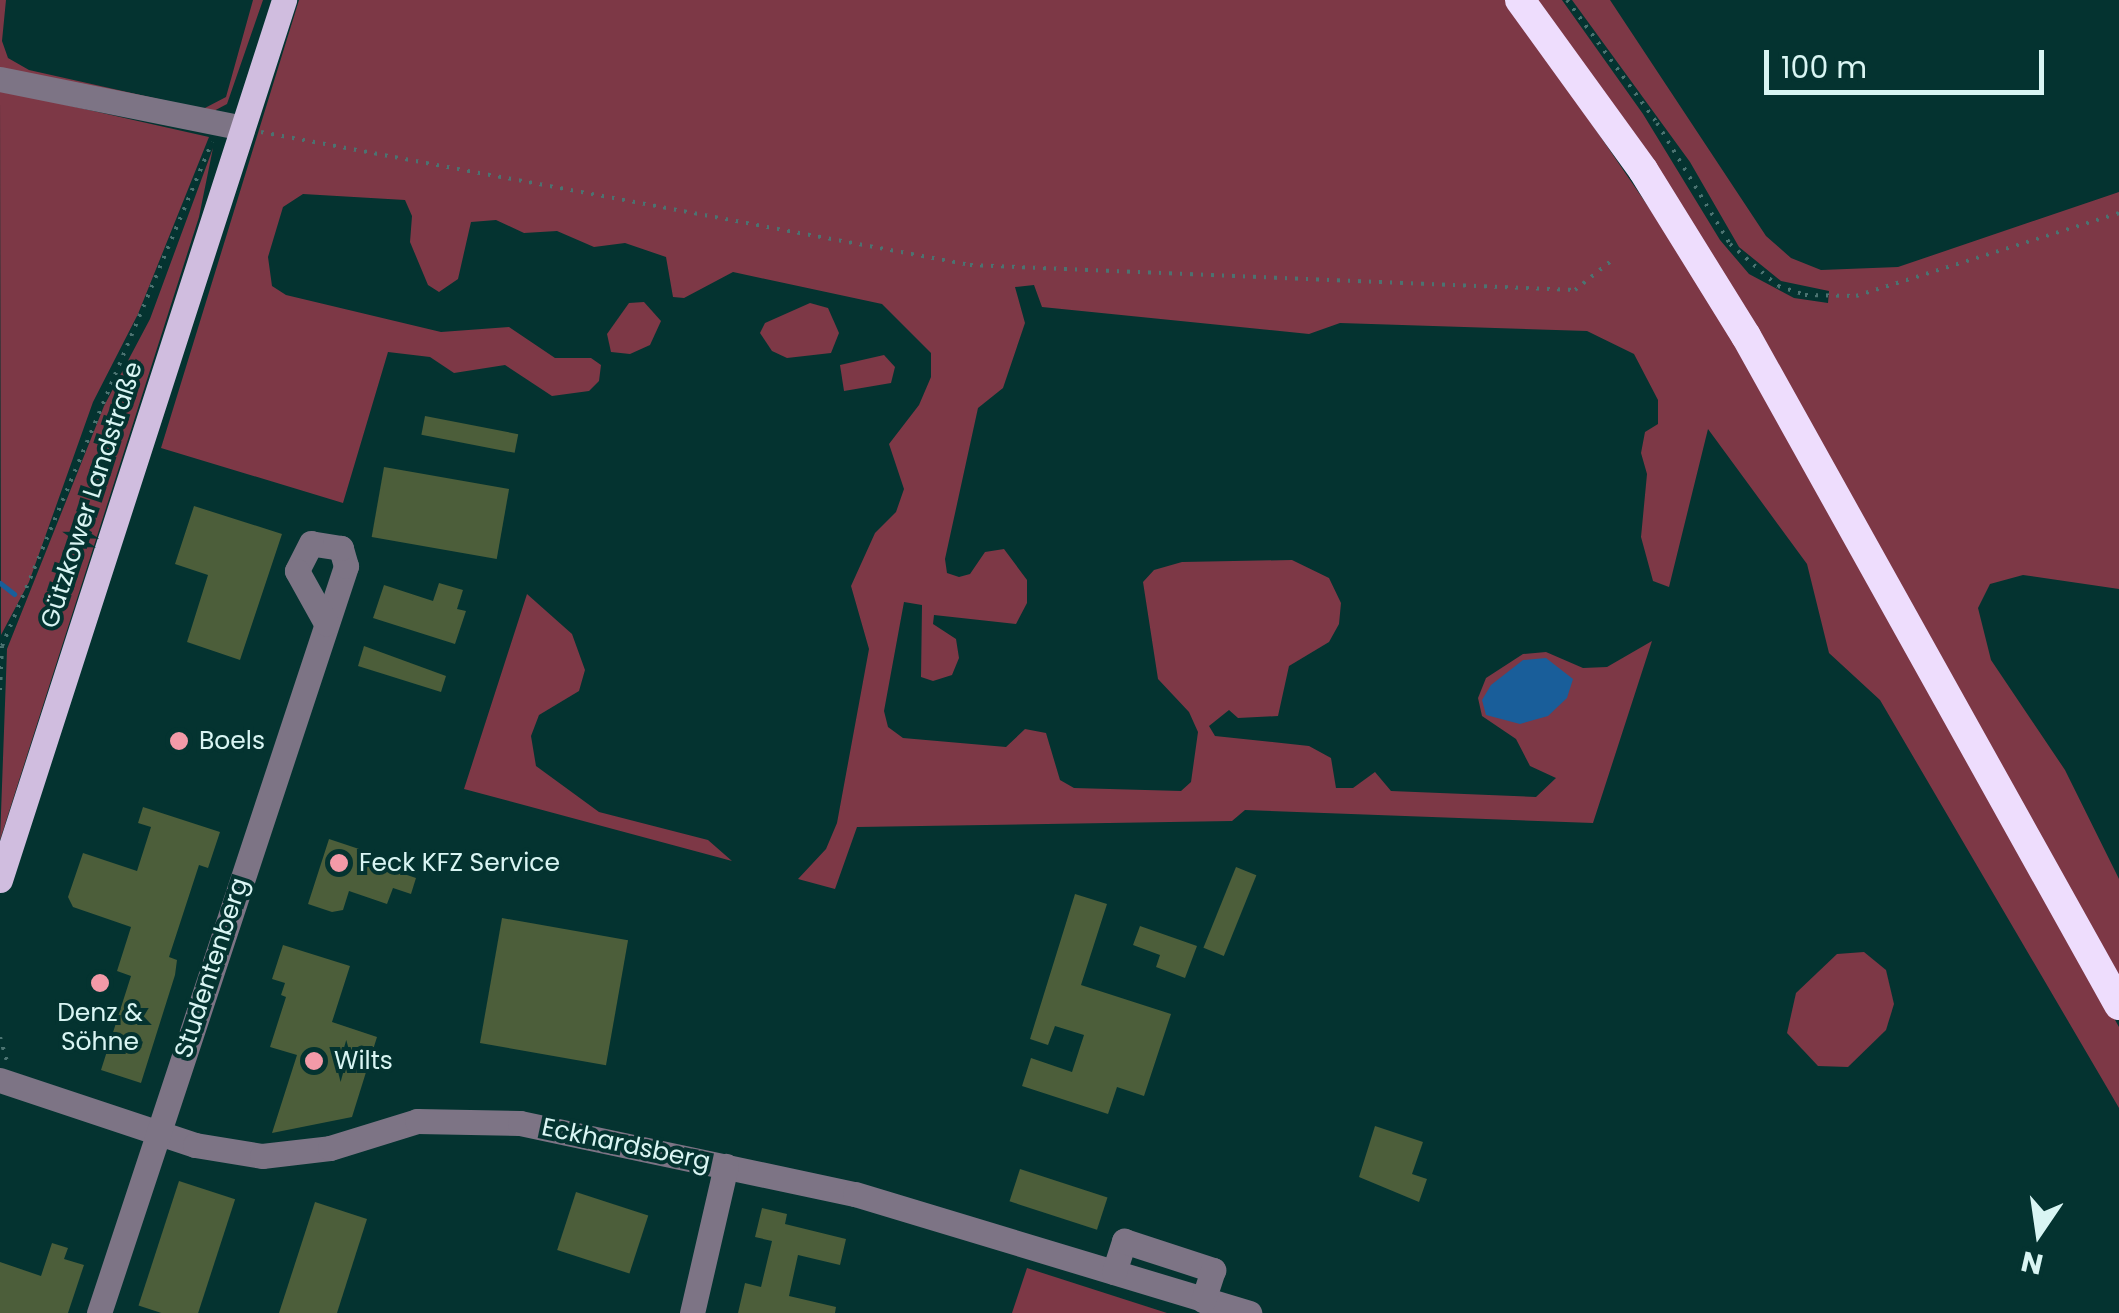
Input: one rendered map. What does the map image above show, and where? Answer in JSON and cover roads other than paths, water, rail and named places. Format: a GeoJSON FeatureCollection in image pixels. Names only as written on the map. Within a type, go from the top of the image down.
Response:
{"type":"FeatureCollection","features":[{"type":"Feature","properties":{"kind":"highway"},"geometry":{"type":"LineString","coordinates":[[1520,0],[1632,154],[1746,336],[2119,1006]]}},
{"type":"Feature","properties":{"kind":"main road","name":"Gützkower Landstraße"},"geometry":{"type":"LineString","coordinates":[[0,880],[231,126],[284,0]]}},
{"type":"Feature","properties":{"kind":"street"},"geometry":{"type":"LineString","coordinates":[[0,79],[231,126]]}},
{"type":"Feature","properties":{"kind":"street","name":"Studentenberg"},"geometry":{"type":"LineString","coordinates":[[98,1313],[326,622]]}},
{"type":"Feature","properties":{"kind":"street","name":"Eckhardsberg"},"geometry":{"type":"LineString","coordinates":[[3,1071],[159,1132],[262,1156],[330,1148],[417,1120],[484,1119],[854,1194],[1250,1313]]}},
{"type":"Feature","properties":{"kind":"street"},"geometry":{"type":"LineString","coordinates":[[692,1313],[726,1166]]}},
{"type":"Feature","properties":{"kind":"water"},"geometry":{"type":"Polygon","coordinates":[[[1546,658],[1573,679],[1567,698],[1548,716],[1520,724],[1486,715],[1482,700],[1491,685],[1523,660],[1546,658]]]}},
{"type":"Feature","properties":{"kind":"waterway"},"geometry":{"type":"LineString","coordinates":[[0,583],[14,594]]}},
{"type":"Feature","properties":{"kind":"place","name":"Boels"},"geometry":{"type":"Point","coordinates":[179,741]}},
{"type":"Feature","properties":{"kind":"place","name":"Feck KFZ Service"},"geometry":{"type":"Point","coordinates":[339,863]}},
{"type":"Feature","properties":{"kind":"place","name":"Denz & Söhne"},"geometry":{"type":"Point","coordinates":[100,983]}},
{"type":"Feature","properties":{"kind":"place","name":"Wilts"},"geometry":{"type":"Point","coordinates":[314,1061]}}]}
